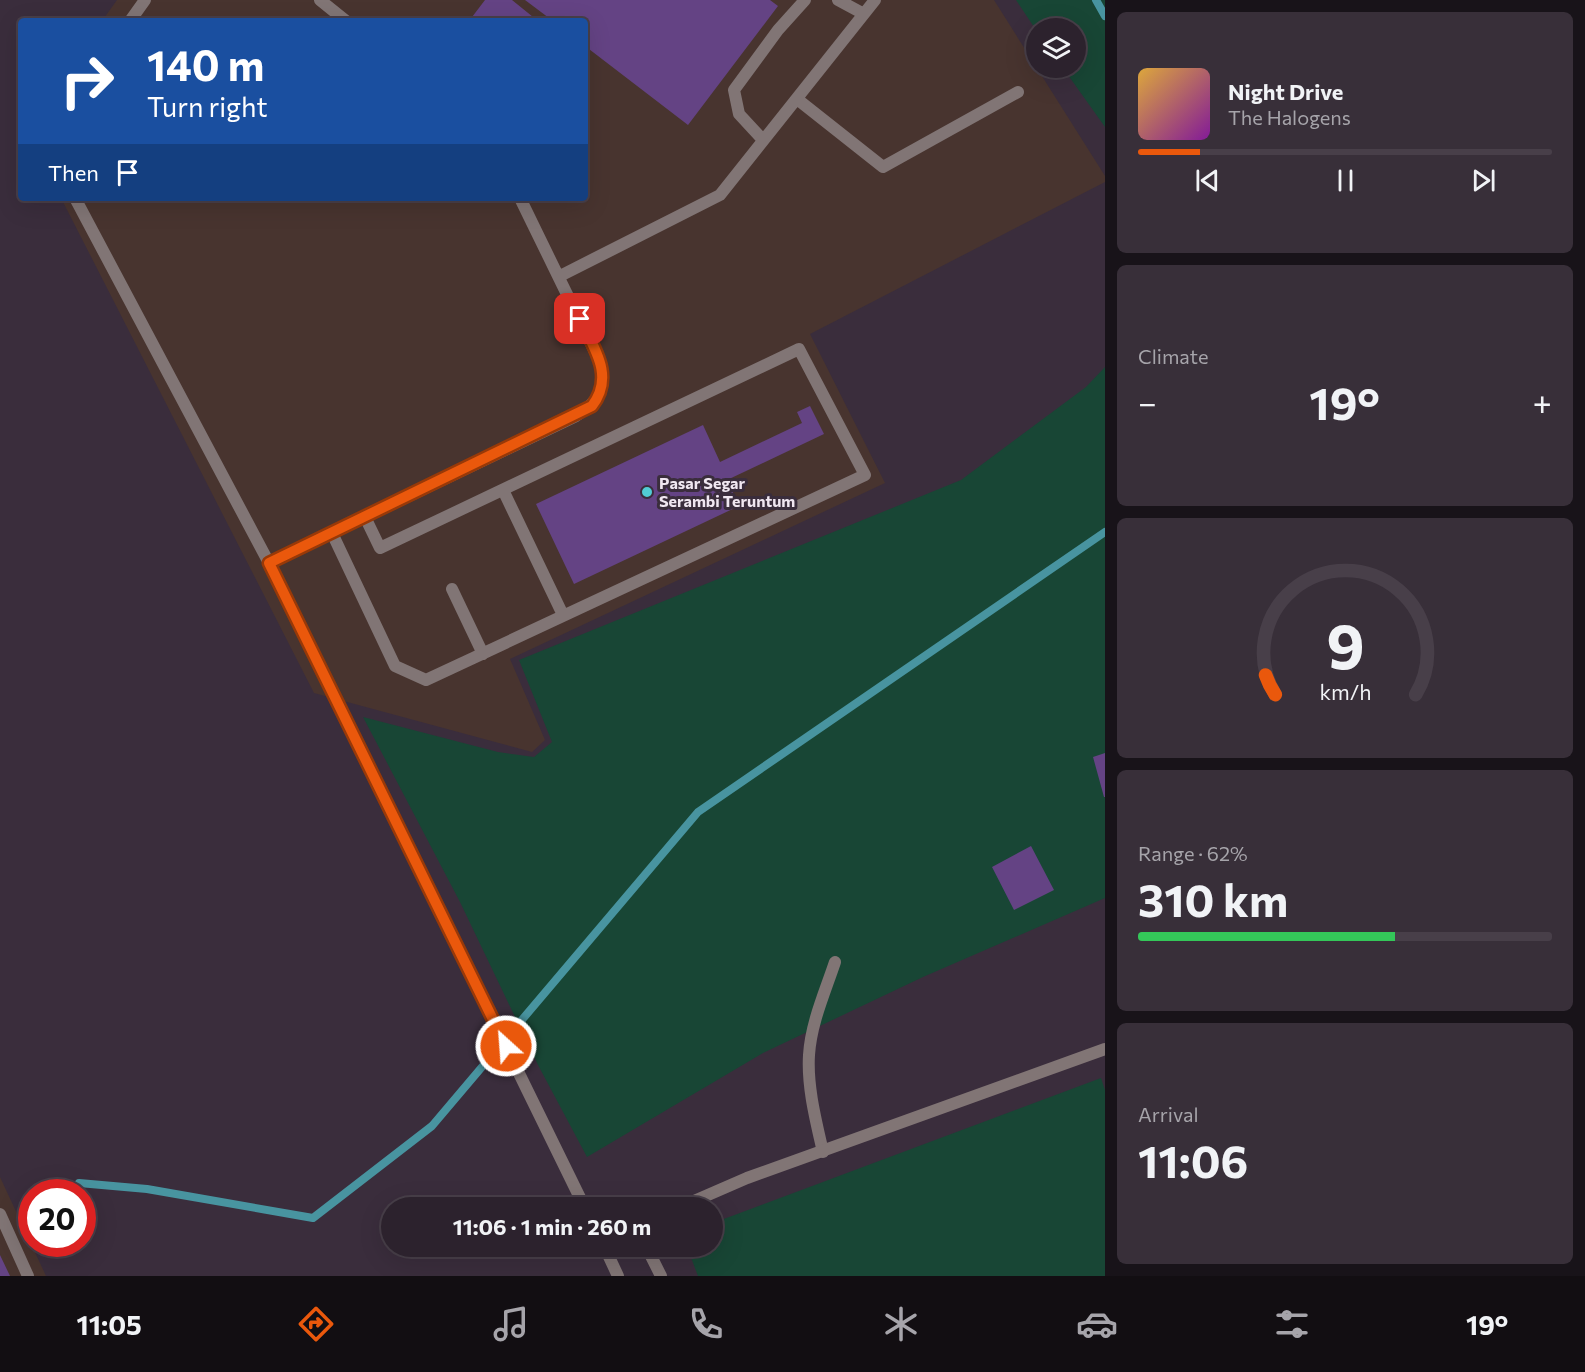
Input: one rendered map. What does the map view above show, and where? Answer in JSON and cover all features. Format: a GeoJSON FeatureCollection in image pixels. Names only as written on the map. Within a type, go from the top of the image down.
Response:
{"type":"FeatureCollection","features":[{"type":"Feature","properties":{"kind":"street"},"geometry":{"type":"LineString","coordinates":[[132,18],[145,0]]}},
{"type":"Feature","properties":{"kind":"street"},"geometry":{"type":"LineString","coordinates":[[320,0],[342,18]]}},
{"type":"Feature","properties":{"kind":"street"},"geometry":{"type":"LineString","coordinates":[[763,140],[739,114],[734,90],[778,30],[805,0]]}},
{"type":"Feature","properties":{"kind":"street"},"geometry":{"type":"LineString","coordinates":[[838,0],[864,14]]}},
{"type":"Feature","properties":{"kind":"street"},"geometry":{"type":"LineString","coordinates":[[560,276],[720,195],[875,0]]}},
{"type":"Feature","properties":{"kind":"street"},"geometry":{"type":"LineString","coordinates":[[797,99],[883,167],[1018,92]]}},
{"type":"Feature","properties":{"kind":"street"},"geometry":{"type":"LineString","coordinates":[[77,201],[269,563],[580,1197]]}},
{"type":"Feature","properties":{"kind":"street"},"geometry":{"type":"LineString","coordinates":[[269,563],[592,406],[601,395],[603,379],[600,362],[522,201]]}},
{"type":"Feature","properties":{"kind":"street"},"geometry":{"type":"LineString","coordinates":[[332,533],[395,666],[426,680],[865,475],[799,349],[380,548],[365,517]]}},
{"type":"Feature","properties":{"kind":"street"},"geometry":{"type":"LineString","coordinates":[[503,490],[563,615]]}},
{"type":"Feature","properties":{"kind":"street"},"geometry":{"type":"LineString","coordinates":[[452,589],[483,654]]}},
{"type":"Feature","properties":{"kind":"street"},"geometry":{"type":"LineString","coordinates":[[823,1152],[812,1096],[809,1056],[813,1030],[835,962]]}},
{"type":"Feature","properties":{"kind":"street"},"geometry":{"type":"LineString","coordinates":[[703,1197],[747,1178],[1105,1049]]}},
{"type":"Feature","properties":{"kind":"street"},"geometry":{"type":"LineString","coordinates":[[0,1214],[28,1276]]}},
{"type":"Feature","properties":{"kind":"street"},"geometry":{"type":"LineString","coordinates":[[609,1257],[618,1276]]}},
{"type":"Feature","properties":{"kind":"street"},"geometry":{"type":"LineString","coordinates":[[652,1257],[661,1276]]}},
{"type":"Feature","properties":{"kind":"shaded area"},"geometry":{"type":"Polygon","coordinates":[[[117,0],[994,0],[1026,51],[1026,78],[1043,78],[1105,176],[1105,182],[810,334],[885,483],[510,659],[545,740],[532,752],[314,693],[63,201],[588,201],[588,18],[104,18],[117,0]]]}},
{"type":"Feature","properties":{"kind":"shaded area"},"geometry":{"type":"Polygon","coordinates":[[[0,1177],[18,1216],[18,1257],[37,1257],[46,1276],[0,1276],[0,1177]]]}},
{"type":"Feature","properties":{"kind":"green space"},"geometry":{"type":"Polygon","coordinates":[[[1016,0],[1105,0],[1105,127],[1070,78],[1086,78],[1086,18],[1028,18],[1016,0]]]}},
{"type":"Feature","properties":{"kind":"green space"},"geometry":{"type":"Polygon","coordinates":[[[1105,367],[1105,898],[923,977],[763,1053],[587,1157],[538,1065],[460,902],[363,717],[498,752],[534,757],[552,742],[519,660],[961,480],[1086,387],[1105,367]]]}},
{"type":"Feature","properties":{"kind":"green space"},"geometry":{"type":"Polygon","coordinates":[[[1101,1078],[1105,1090],[1105,1276],[698,1276],[691,1257],[723,1257],[723,1219],[1101,1078]]]}},
{"type":"Feature","properties":{"kind":"building"},"geometry":{"type":"Polygon","coordinates":[[[485,0],[512,0],[534,18],[471,18],[485,0]]]}},
{"type":"Feature","properties":{"kind":"building"},"geometry":{"type":"Polygon","coordinates":[[[525,0],[770,0],[778,6],[688,125],[588,48],[588,18],[549,18],[525,0]]]}},
{"type":"Feature","properties":{"kind":"building","name":"Pasar Segar Serambi Teruntum"},"geometry":{"type":"Polygon","coordinates":[[[810,406],[824,434],[727,480],[739,506],[574,584],[536,504],[703,425],[720,462],[802,423],[797,412],[810,406]]]}},
{"type":"Feature","properties":{"kind":"building"},"geometry":{"type":"Polygon","coordinates":[[[1105,753],[1105,797],[1104,797],[1093,757],[1105,753]]]}},
{"type":"Feature","properties":{"kind":"building"},"geometry":{"type":"Polygon","coordinates":[[[1031,846],[1054,890],[1014,910],[992,867],[1031,846]]]}},
{"type":"Feature","properties":{"kind":"building"},"geometry":{"type":"Polygon","coordinates":[[[0,1255],[10,1276],[0,1276],[0,1255]]]}},
{"type":"Feature","properties":{"kind":"waterway"},"geometry":{"type":"LineString","coordinates":[[1096,0],[1105,16]]}},
{"type":"Feature","properties":{"kind":"waterway"},"geometry":{"type":"LineString","coordinates":[[96,1184],[147,1189],[313,1218],[432,1126],[698,812],[1105,532]]}},
{"type":"Feature","properties":{"kind":"place","name":"Pasar Segar Serambi Teruntum"},"geometry":{"type":"Point","coordinates":[647,492]}},
{"type":"Feature","properties":{"kind":"route"},"geometry":{"type":"LineString","coordinates":[[506,1046],[269,563],[576,416],[592,406],[601,395],[603,379],[600,362],[580,319]]}}]}
